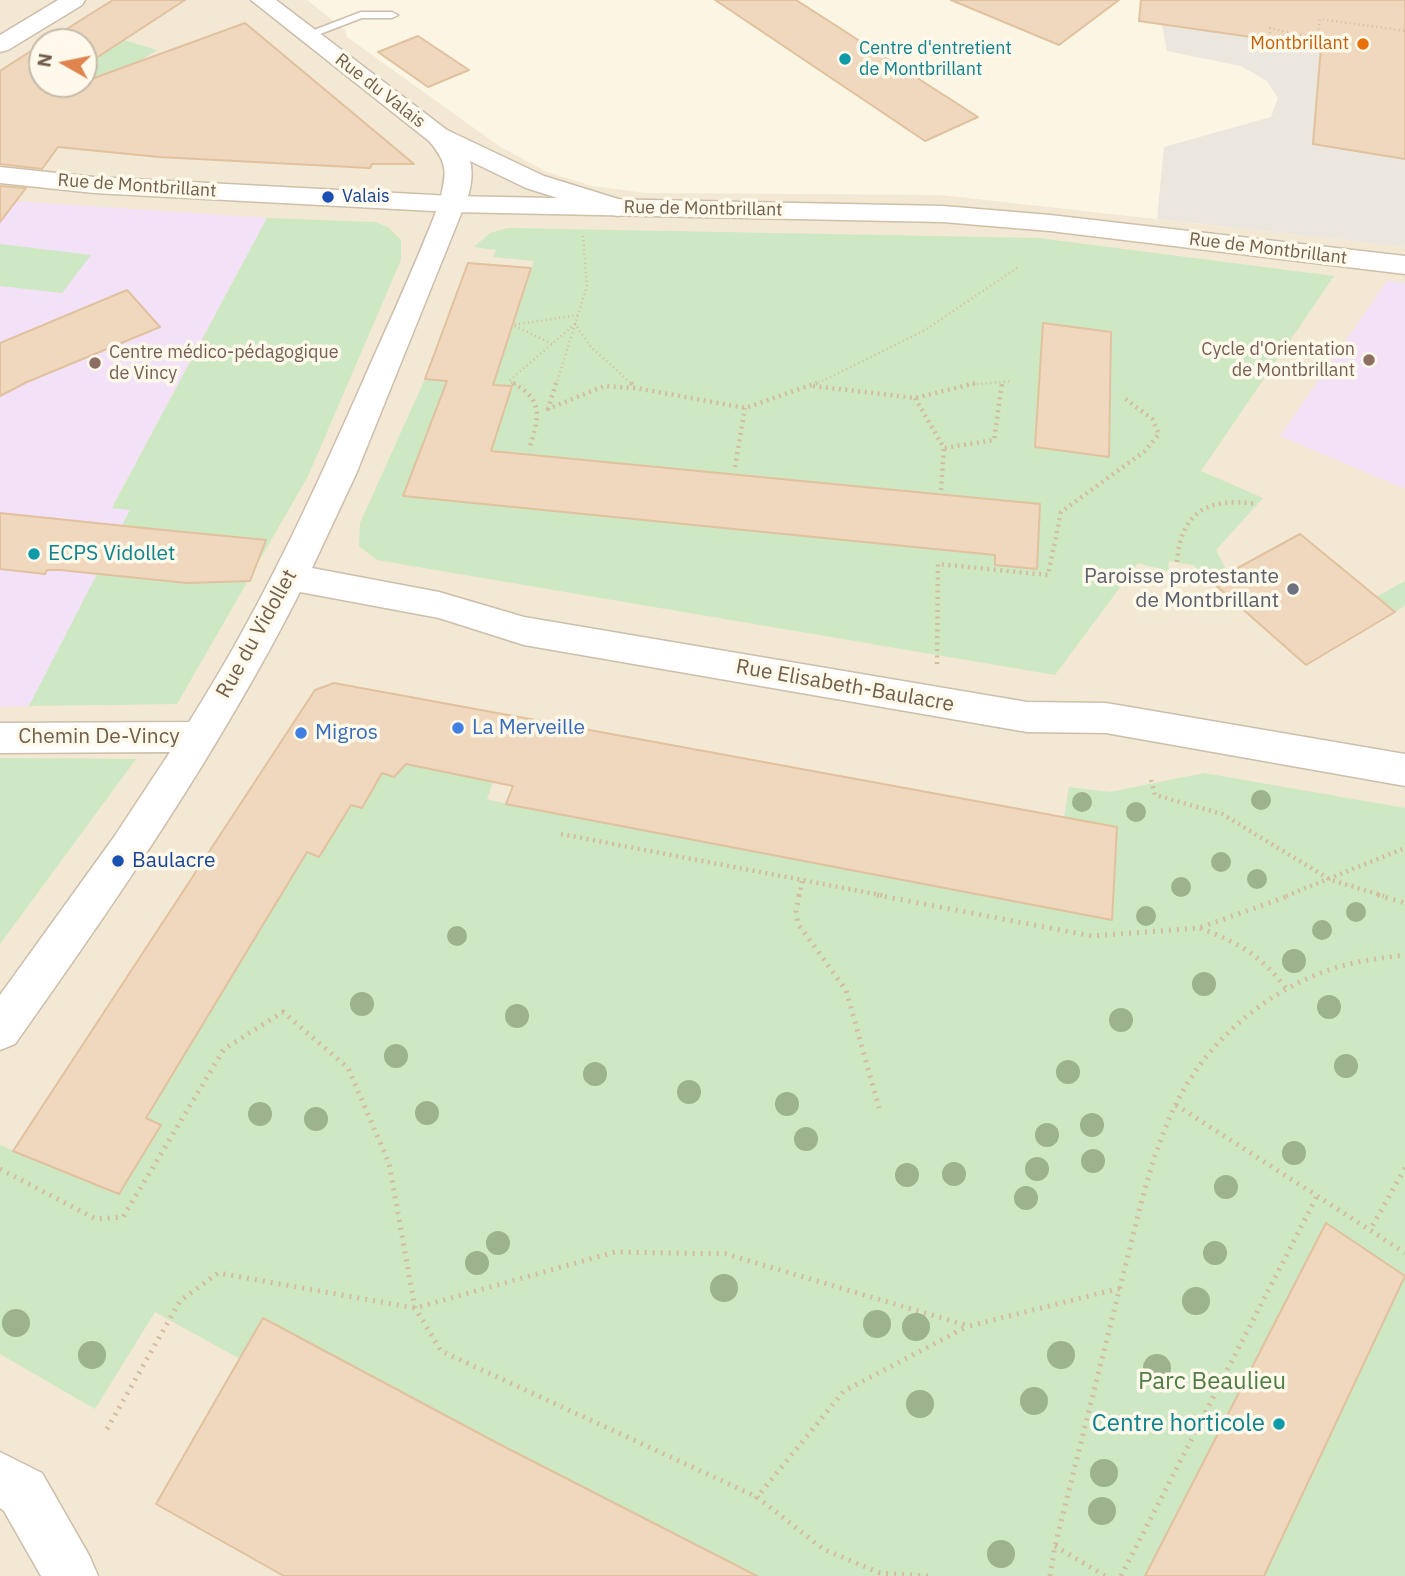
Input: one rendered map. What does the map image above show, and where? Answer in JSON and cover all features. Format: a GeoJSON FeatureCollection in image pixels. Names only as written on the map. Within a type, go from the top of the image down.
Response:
{"type":"FeatureCollection","features":[{"type":"Feature","properties":{"kind":"street"},"geometry":{"type":"LineString","coordinates":[[0,45],[74,0]]}},
{"type":"Feature","properties":{"kind":"street","name":"Rue du Valais"},"geometry":{"type":"LineString","coordinates":[[262,0],[438,136],[457,157],[459,164],[460,171],[452,204]]}},
{"type":"Feature","properties":{"kind":"street"},"geometry":{"type":"LineString","coordinates":[[438,136],[535,182],[618,208]]}},
{"type":"Feature","properties":{"kind":"street","name":"Rue de Montbrillant"},"geometry":{"type":"LineString","coordinates":[[0,175],[94,185],[452,204],[943,214],[1050,223],[1405,265]]}},
{"type":"Feature","properties":{"kind":"street","name":"Rue du Vidollet"},"geometry":{"type":"LineString","coordinates":[[0,1030],[118,861],[198,737],[289,577],[315,528],[433,255],[452,204]]}},
{"type":"Feature","properties":{"kind":"street","name":"Rue Elisabeth-Baulacre"},"geometry":{"type":"LineString","coordinates":[[289,577],[439,605],[524,631],[1027,717],[1106,718],[1405,770]]}},
{"type":"Feature","properties":{"kind":"street","name":"Chemin De-Vincy"},"geometry":{"type":"LineString","coordinates":[[0,737],[198,737]]}},
{"type":"Feature","properties":{"kind":"street"},"geometry":{"type":"LineString","coordinates":[[0,1478],[23,1492],[71,1576]]}},
{"type":"Feature","properties":{"kind":"lane"},"geometry":{"type":"LineString","coordinates":[[307,35],[361,15],[392,15]]}},
{"type":"Feature","properties":{"kind":"path"},"geometry":{"type":"LineString","coordinates":[[1297,43],[1270,37],[1270,28],[1317,39],[1320,19],[1405,31]]}},
{"type":"Feature","properties":{"kind":"path"},"geometry":{"type":"LineString","coordinates":[[548,410],[587,286],[582,224]]}},
{"type":"Feature","properties":{"kind":"path"},"geometry":{"type":"LineString","coordinates":[[539,414],[604,386],[636,388],[745,408],[812,386],[925,330],[1020,266]]}},
{"type":"Feature","properties":{"kind":"path"},"geometry":{"type":"LineString","coordinates":[[552,344],[513,325],[578,315]]}},
{"type":"Feature","properties":{"kind":"path"},"geometry":{"type":"LineString","coordinates":[[529,450],[539,414],[529,392],[509,381],[575,324]]}},
{"type":"Feature","properties":{"kind":"path"},"geometry":{"type":"LineString","coordinates":[[575,324],[591,346],[636,388]]}},
{"type":"Feature","properties":{"kind":"path"},"geometry":{"type":"LineString","coordinates":[[812,386],[915,398],[978,383],[1013,381]]}},
{"type":"Feature","properties":{"kind":"path"},"geometry":{"type":"LineString","coordinates":[[944,447],[993,440],[1002,382]]}},
{"type":"Feature","properties":{"kind":"path"},"geometry":{"type":"LineString","coordinates":[[937,664],[938,564],[1048,575],[1062,512],[1145,451],[1158,434],[1152,419],[1122,396]]}},
{"type":"Feature","properties":{"kind":"path"},"geometry":{"type":"LineString","coordinates":[[915,398],[944,447],[941,490]]}},
{"type":"Feature","properties":{"kind":"path"},"geometry":{"type":"LineString","coordinates":[[735,467],[745,408]]}},
{"type":"Feature","properties":{"kind":"path"},"geometry":{"type":"LineString","coordinates":[[1177,562],[1182,529],[1202,509],[1233,500],[1257,504]]}},
{"type":"Feature","properties":{"kind":"path"},"geometry":{"type":"LineString","coordinates":[[1151,780],[1155,795],[1222,814],[1331,880],[1405,903]]}},
{"type":"Feature","properties":{"kind":"path"},"geometry":{"type":"LineString","coordinates":[[561,834],[1092,936],[1199,928],[1331,880],[1405,848]]}},
{"type":"Feature","properties":{"kind":"path"},"geometry":{"type":"LineString","coordinates":[[802,881],[796,911],[798,924],[846,990],[879,1108]]}},
{"type":"Feature","properties":{"kind":"path"},"geometry":{"type":"LineString","coordinates":[[1199,928],[1248,947],[1266,962],[1286,988]]}},
{"type":"Feature","properties":{"kind":"path"},"geometry":{"type":"LineString","coordinates":[[1050,1576],[1055,1546],[1150,1174],[1176,1105],[1227,1034],[1245,1014],[1286,988],[1330,969],[1371,958],[1405,955]]}},
{"type":"Feature","properties":{"kind":"path"},"geometry":{"type":"LineString","coordinates":[[0,1169],[96,1219],[123,1217],[224,1049],[283,1012],[348,1068],[388,1163],[415,1308],[441,1351],[757,1497],[824,1549],[880,1573],[928,1576]]}},
{"type":"Feature","properties":{"kind":"path"},"geometry":{"type":"LineString","coordinates":[[1176,1105],[1405,1253]]}},
{"type":"Feature","properties":{"kind":"path"},"geometry":{"type":"LineString","coordinates":[[1370,1230],[1405,1168]]}},
{"type":"Feature","properties":{"kind":"path"},"geometry":{"type":"LineString","coordinates":[[1121,1576],[1317,1196]]}},
{"type":"Feature","properties":{"kind":"path"},"geometry":{"type":"LineString","coordinates":[[107,1429],[180,1301],[218,1273],[415,1308],[615,1252],[726,1254],[969,1326]]}},
{"type":"Feature","properties":{"kind":"path"},"geometry":{"type":"LineString","coordinates":[[757,1497],[844,1391],[969,1326],[1121,1288]]}},
{"type":"Feature","properties":{"kind":"path"},"geometry":{"type":"LineString","coordinates":[[1055,1546],[1105,1576]]}},
{"type":"Feature","properties":{"kind":"shaded area"},"geometry":{"type":"Polygon","coordinates":[[[0,0],[307,0],[345,30],[347,37],[499,146],[547,172],[592,186],[646,193],[941,195],[1405,247],[1405,1576],[0,1576],[0,0]]]}},
{"type":"Feature","properties":{"kind":"shaded area"},"geometry":{"type":"Polygon","coordinates":[[[1157,0],[1405,0],[1405,247],[1157,219],[1164,147],[1271,117],[1278,98],[1267,81],[1241,66],[1167,51],[1157,0]]]}},
{"type":"Feature","properties":{"kind":"shaded area","name":"Centre médico-pédagogique de Vincy"},"geometry":{"type":"Polygon","coordinates":[[[0,200],[267,218],[112,507],[131,509],[29,706],[0,707],[0,200]]]}},
{"type":"Feature","properties":{"kind":"shaded area","name":"Cycle d'Orientation de Montbrillant"},"geometry":{"type":"Polygon","coordinates":[[[1387,281],[1405,283],[1405,489],[1280,436],[1387,281]]]}},
{"type":"Feature","properties":{"kind":"green space"},"geometry":{"type":"Polygon","coordinates":[[[120,39],[157,50],[98,88],[98,53],[120,39]]]}},
{"type":"Feature","properties":{"kind":"green space"},"geometry":{"type":"Polygon","coordinates":[[[267,218],[375,222],[388,227],[401,240],[401,260],[308,476],[177,704],[29,706],[130,510],[112,508],[267,218]]]}},
{"type":"Feature","properties":{"kind":"green space"},"geometry":{"type":"Polygon","coordinates":[[[508,228],[1038,238],[1334,276],[1201,471],[1263,498],[1216,550],[1228,573],[1212,582],[1193,565],[1169,561],[1168,571],[1138,563],[1055,675],[377,560],[359,546],[360,523],[425,379],[494,384],[534,261],[493,257],[496,250],[474,247],[490,233],[508,228]]]}},
{"type":"Feature","properties":{"kind":"green space"},"geometry":{"type":"Polygon","coordinates":[[[0,244],[91,255],[62,293],[0,286],[0,244]]]}},
{"type":"Feature","properties":{"kind":"green space"},"geometry":{"type":"Polygon","coordinates":[[[1405,581],[1405,606],[1395,612],[1376,597],[1405,581]]]}},
{"type":"Feature","properties":{"kind":"green space"},"geometry":{"type":"Polygon","coordinates":[[[0,758],[136,759],[0,944],[0,758]]]}},
{"type":"Feature","properties":{"kind":"green space","name":"Parc Beaulieu"},"geometry":{"type":"Polygon","coordinates":[[[406,764],[493,782],[487,799],[506,804],[1112,920],[1117,827],[1064,818],[1069,787],[1110,792],[1204,773],[1405,808],[1405,1576],[757,1576],[499,1444],[263,1318],[240,1359],[155,1312],[95,1409],[0,1354],[0,1145],[119,1194],[160,1125],[146,1118],[307,852],[320,856],[351,805],[362,808],[382,773],[394,777],[406,764]]]}},
{"type":"Feature","properties":{"kind":"building"},"geometry":{"type":"Polygon","coordinates":[[[113,0],[185,0],[98,57],[98,28],[68,28],[113,0]]]}},
{"type":"Feature","properties":{"kind":"building","name":"Centre d'entretient de Montbrillant"},"geometry":{"type":"Polygon","coordinates":[[[715,0],[796,0],[978,117],[925,141],[715,0]]]}},
{"type":"Feature","properties":{"kind":"building"},"geometry":{"type":"Polygon","coordinates":[[[951,0],[1119,0],[1059,45],[951,0]]]}},
{"type":"Feature","properties":{"kind":"building"},"geometry":{"type":"Polygon","coordinates":[[[1141,0],[1405,0],[1405,159],[1313,144],[1321,47],[1139,21],[1141,0]]]}},
{"type":"Feature","properties":{"kind":"building"},"geometry":{"type":"Polygon","coordinates":[[[245,23],[414,164],[372,164],[370,168],[159,157],[58,147],[42,169],[0,164],[0,71],[28,53],[28,98],[98,98],[98,77],[245,23]]]}},
{"type":"Feature","properties":{"kind":"building"},"geometry":{"type":"Polygon","coordinates":[[[418,36],[469,70],[428,87],[378,52],[418,36]]]}},
{"type":"Feature","properties":{"kind":"building"},"geometry":{"type":"Polygon","coordinates":[[[0,186],[26,188],[0,222],[0,186]]]}},
{"type":"Feature","properties":{"kind":"building"},"geometry":{"type":"Polygon","coordinates":[[[468,263],[531,268],[493,385],[512,386],[491,451],[1040,504],[1037,569],[995,565],[995,555],[403,496],[447,381],[425,379],[468,263]]]}},
{"type":"Feature","properties":{"kind":"building"},"geometry":{"type":"Polygon","coordinates":[[[127,290],[160,327],[27,382],[0,396],[0,343],[127,290]]]}},
{"type":"Feature","properties":{"kind":"building"},"geometry":{"type":"Polygon","coordinates":[[[1043,323],[1111,332],[1109,457],[1035,447],[1043,323]]]}},
{"type":"Feature","properties":{"kind":"building"},"geometry":{"type":"Polygon","coordinates":[[[0,513],[266,540],[250,581],[187,583],[60,570],[47,570],[45,574],[0,569],[0,513]]]}},
{"type":"Feature","properties":{"kind":"building","name":"Paroisse protestante de Montbrillant"},"geometry":{"type":"Polygon","coordinates":[[[1300,534],[1395,612],[1306,665],[1212,582],[1300,534]]]}},
{"type":"Feature","properties":{"kind":"building"},"geometry":{"type":"Polygon","coordinates":[[[334,683],[1117,827],[1112,920],[506,804],[513,786],[406,764],[394,777],[382,773],[362,808],[351,805],[319,857],[307,852],[146,1118],[161,1125],[119,1194],[13,1151],[315,690],[334,683]]]}},
{"type":"Feature","properties":{"kind":"building","name":"Centre horticole"},"geometry":{"type":"Polygon","coordinates":[[[1326,1223],[1405,1276],[1264,1576],[1145,1576],[1326,1223]]]}},
{"type":"Feature","properties":{"kind":"building"},"geometry":{"type":"Polygon","coordinates":[[[263,1318],[499,1444],[757,1576],[284,1576],[156,1504],[263,1318]]]}},
{"type":"Feature","properties":{"kind":"place","name":"Montbrillant"},"geometry":{"type":"Point","coordinates":[1363,44]}},
{"type":"Feature","properties":{"kind":"place","name":"Centre d'entretient de Montbrillant"},"geometry":{"type":"Point","coordinates":[845,59]}},
{"type":"Feature","properties":{"kind":"place","name":"Valais"},"geometry":{"type":"Point","coordinates":[328,197]}},
{"type":"Feature","properties":{"kind":"place","name":"Cycle d'Orientation de Montbrillant"},"geometry":{"type":"Point","coordinates":[1369,360]}},
{"type":"Feature","properties":{"kind":"place","name":"Centre médico-pédagogique de Vincy"},"geometry":{"type":"Point","coordinates":[95,363]}},
{"type":"Feature","properties":{"kind":"place","name":"ECPS Vidollet"},"geometry":{"type":"Point","coordinates":[34,554]}},
{"type":"Feature","properties":{"kind":"place","name":"Paroisse protestante de Montbrillant"},"geometry":{"type":"Point","coordinates":[1293,589]}},
{"type":"Feature","properties":{"kind":"place","name":"La Merveille"},"geometry":{"type":"Point","coordinates":[458,728]}},
{"type":"Feature","properties":{"kind":"place","name":"Migros"},"geometry":{"type":"Point","coordinates":[301,733]}},
{"type":"Feature","properties":{"kind":"place","name":"Baulacre"},"geometry":{"type":"Point","coordinates":[118,861]}},
{"type":"Feature","properties":{"kind":"place","name":"Centre horticole"},"geometry":{"type":"Point","coordinates":[1279,1424]}}]}
